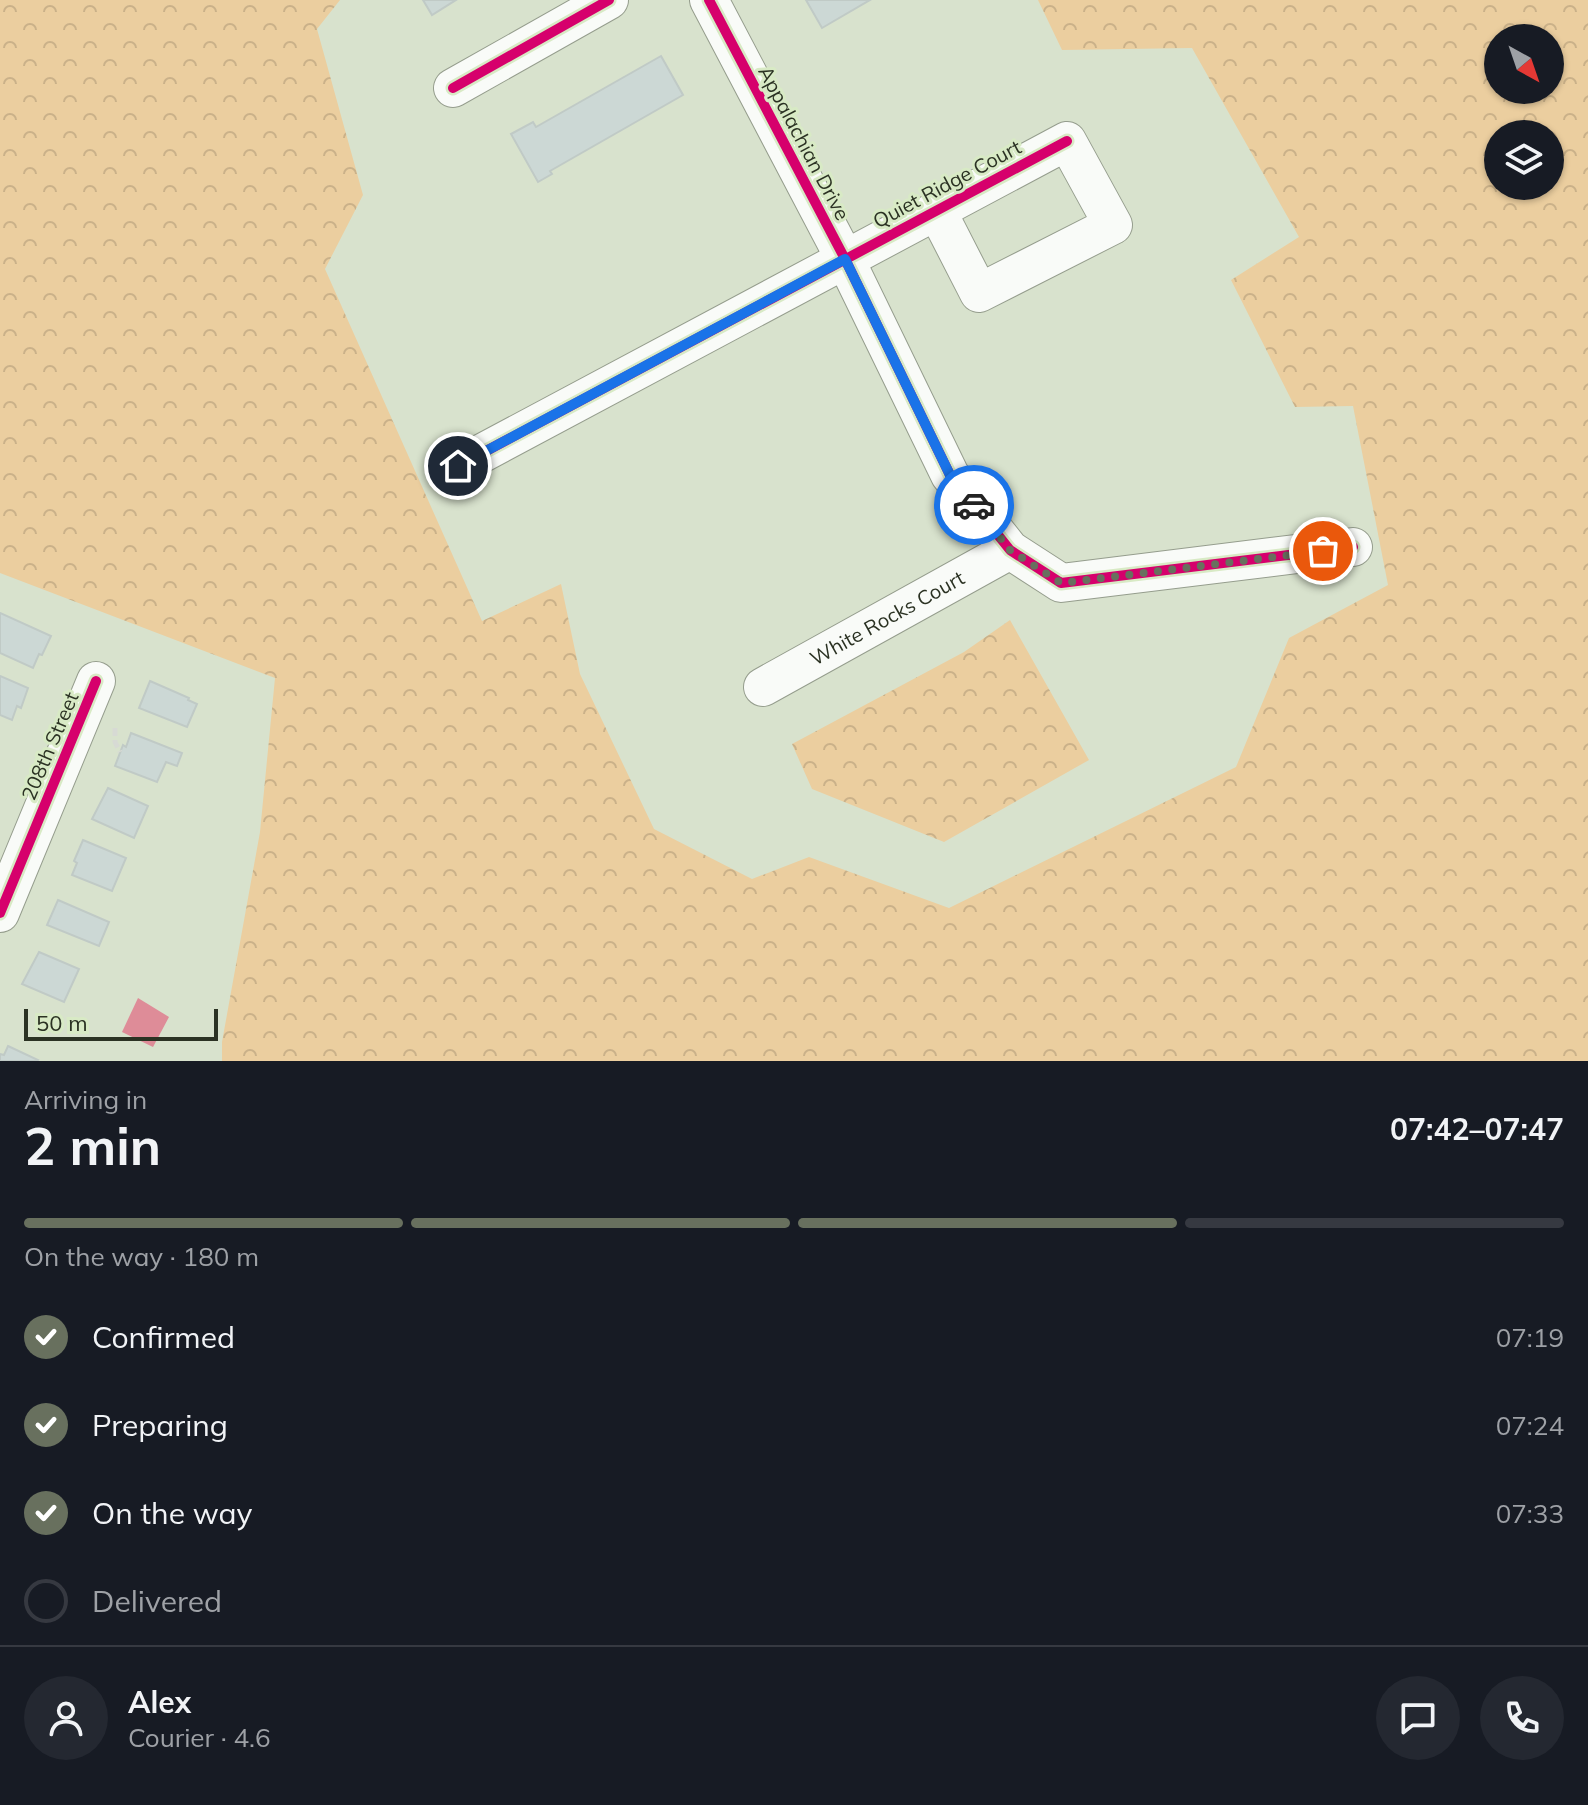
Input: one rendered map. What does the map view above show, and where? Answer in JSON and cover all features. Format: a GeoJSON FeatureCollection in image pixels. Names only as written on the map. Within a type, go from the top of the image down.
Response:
{"type":"FeatureCollection","features":[{"type":"Feature","properties":{"kind":"street"},"geometry":{"type":"LineString","coordinates":[[453,88],[609,0]]}},
{"type":"Feature","properties":{"kind":"street","name":"Appalachian Drive"},"geometry":{"type":"LineString","coordinates":[[709,0],[845,259],[950,475],[1010,550],[1061,583],[1353,547]]}},
{"type":"Feature","properties":{"kind":"street","name":"Quiet Ridge Court"},"geometry":{"type":"LineString","coordinates":[[458,466],[1067,141],[1113,225],[979,293],[937,211]]}},
{"type":"Feature","properties":{"kind":"street","name":"White Rocks Court"},"geometry":{"type":"LineString","coordinates":[[763,687],[1010,550]]}},
{"type":"Feature","properties":{"kind":"street","name":"208th Street"},"geometry":{"type":"LineString","coordinates":[[0,913],[96,681]]}},
{"type":"Feature","properties":{"kind":"path"},"geometry":{"type":"LineString","coordinates":[[115,728],[115,742],[120,752]]}},
{"type":"Feature","properties":{"kind":"green space"},"geometry":{"type":"Polygon","coordinates":[[[0,0],[340,0],[317,29],[363,195],[325,269],[482,621],[561,584],[580,674],[654,829],[752,879],[809,857],[949,908],[1236,767],[1289,638],[1388,585],[1353,406],[1295,407],[1231,280],[1299,237],[1192,48],[1062,50],[1038,0],[1588,0],[1588,1061],[222,1061],[222,1042],[260,832],[275,678],[0,573],[0,0]]]}},
{"type":"Feature","properties":{"kind":"green space"},"geometry":{"type":"Polygon","coordinates":[[[1010,620],[1089,760],[944,842],[812,789],[792,744],[964,652],[1010,620]]]}},
{"type":"Feature","properties":{"kind":"shaded area"},"geometry":{"type":"Polygon","coordinates":[[[138,998],[169,1017],[153,1047],[122,1032],[138,998]]]}},
{"type":"Feature","properties":{"kind":"building"},"geometry":{"type":"Polygon","coordinates":[[[423,0],[456,0],[432,15],[423,0]]]}},
{"type":"Feature","properties":{"kind":"building"},"geometry":{"type":"Polygon","coordinates":[[[806,0],[870,0],[822,28],[806,0]]]}},
{"type":"Feature","properties":{"kind":"building"},"geometry":{"type":"Polygon","coordinates":[[[661,56],[683,95],[550,171],[552,174],[538,182],[511,134],[533,122],[536,127],[661,56]]]}},
{"type":"Feature","properties":{"kind":"building"},"geometry":{"type":"Polygon","coordinates":[[[0,613],[51,636],[33,668],[0,653],[0,613]]]}},
{"type":"Feature","properties":{"kind":"building"},"geometry":{"type":"Polygon","coordinates":[[[0,676],[28,688],[21,708],[17,706],[12,720],[0,715],[0,676]]]}},
{"type":"Feature","properties":{"kind":"building"},"geometry":{"type":"Polygon","coordinates":[[[150,681],[197,704],[187,727],[139,708],[150,681]]]}},
{"type":"Feature","properties":{"kind":"building"},"geometry":{"type":"Polygon","coordinates":[[[131,733],[182,753],[177,766],[166,762],[157,782],[115,766],[131,733]]]}},
{"type":"Feature","properties":{"kind":"building"},"geometry":{"type":"Polygon","coordinates":[[[108,788],[148,806],[134,838],[92,819],[108,788]]]}},
{"type":"Feature","properties":{"kind":"building"},"geometry":{"type":"Polygon","coordinates":[[[83,840],[126,858],[112,891],[72,875],[83,840]]]}},
{"type":"Feature","properties":{"kind":"building"},"geometry":{"type":"Polygon","coordinates":[[[58,900],[109,922],[99,946],[47,925],[58,900]]]}},
{"type":"Feature","properties":{"kind":"building"},"geometry":{"type":"Polygon","coordinates":[[[39,952],[79,969],[64,1002],[22,984],[39,952]]]}},
{"type":"Feature","properties":{"kind":"building"},"geometry":{"type":"Polygon","coordinates":[[[8,1046],[38,1060],[0,1061],[0,1054],[4,1055],[8,1046]]]}},
{"type":"Feature","properties":{"kind":"cycle path"},"geometry":{"type":"LineString","coordinates":[[453,88],[609,0]]}},
{"type":"Feature","properties":{"kind":"cycle path"},"geometry":{"type":"LineString","coordinates":[[709,0],[845,259],[950,475],[1010,550],[1061,583],[1353,547]]}},
{"type":"Feature","properties":{"kind":"cycle path"},"geometry":{"type":"LineString","coordinates":[[458,466],[1067,141]]}},
{"type":"Feature","properties":{"kind":"cycle path"},"geometry":{"type":"LineString","coordinates":[[0,913],[96,681]]}},
{"type":"Feature","properties":{"kind":"way so far"},"geometry":{"type":"LineString","coordinates":[[974,505],[1010,550],[1061,583],[1323,551]]}},
{"type":"Feature","properties":{"kind":"route"},"geometry":{"type":"LineString","coordinates":[[458,466],[845,259],[950,475],[974,505]]}}]}
